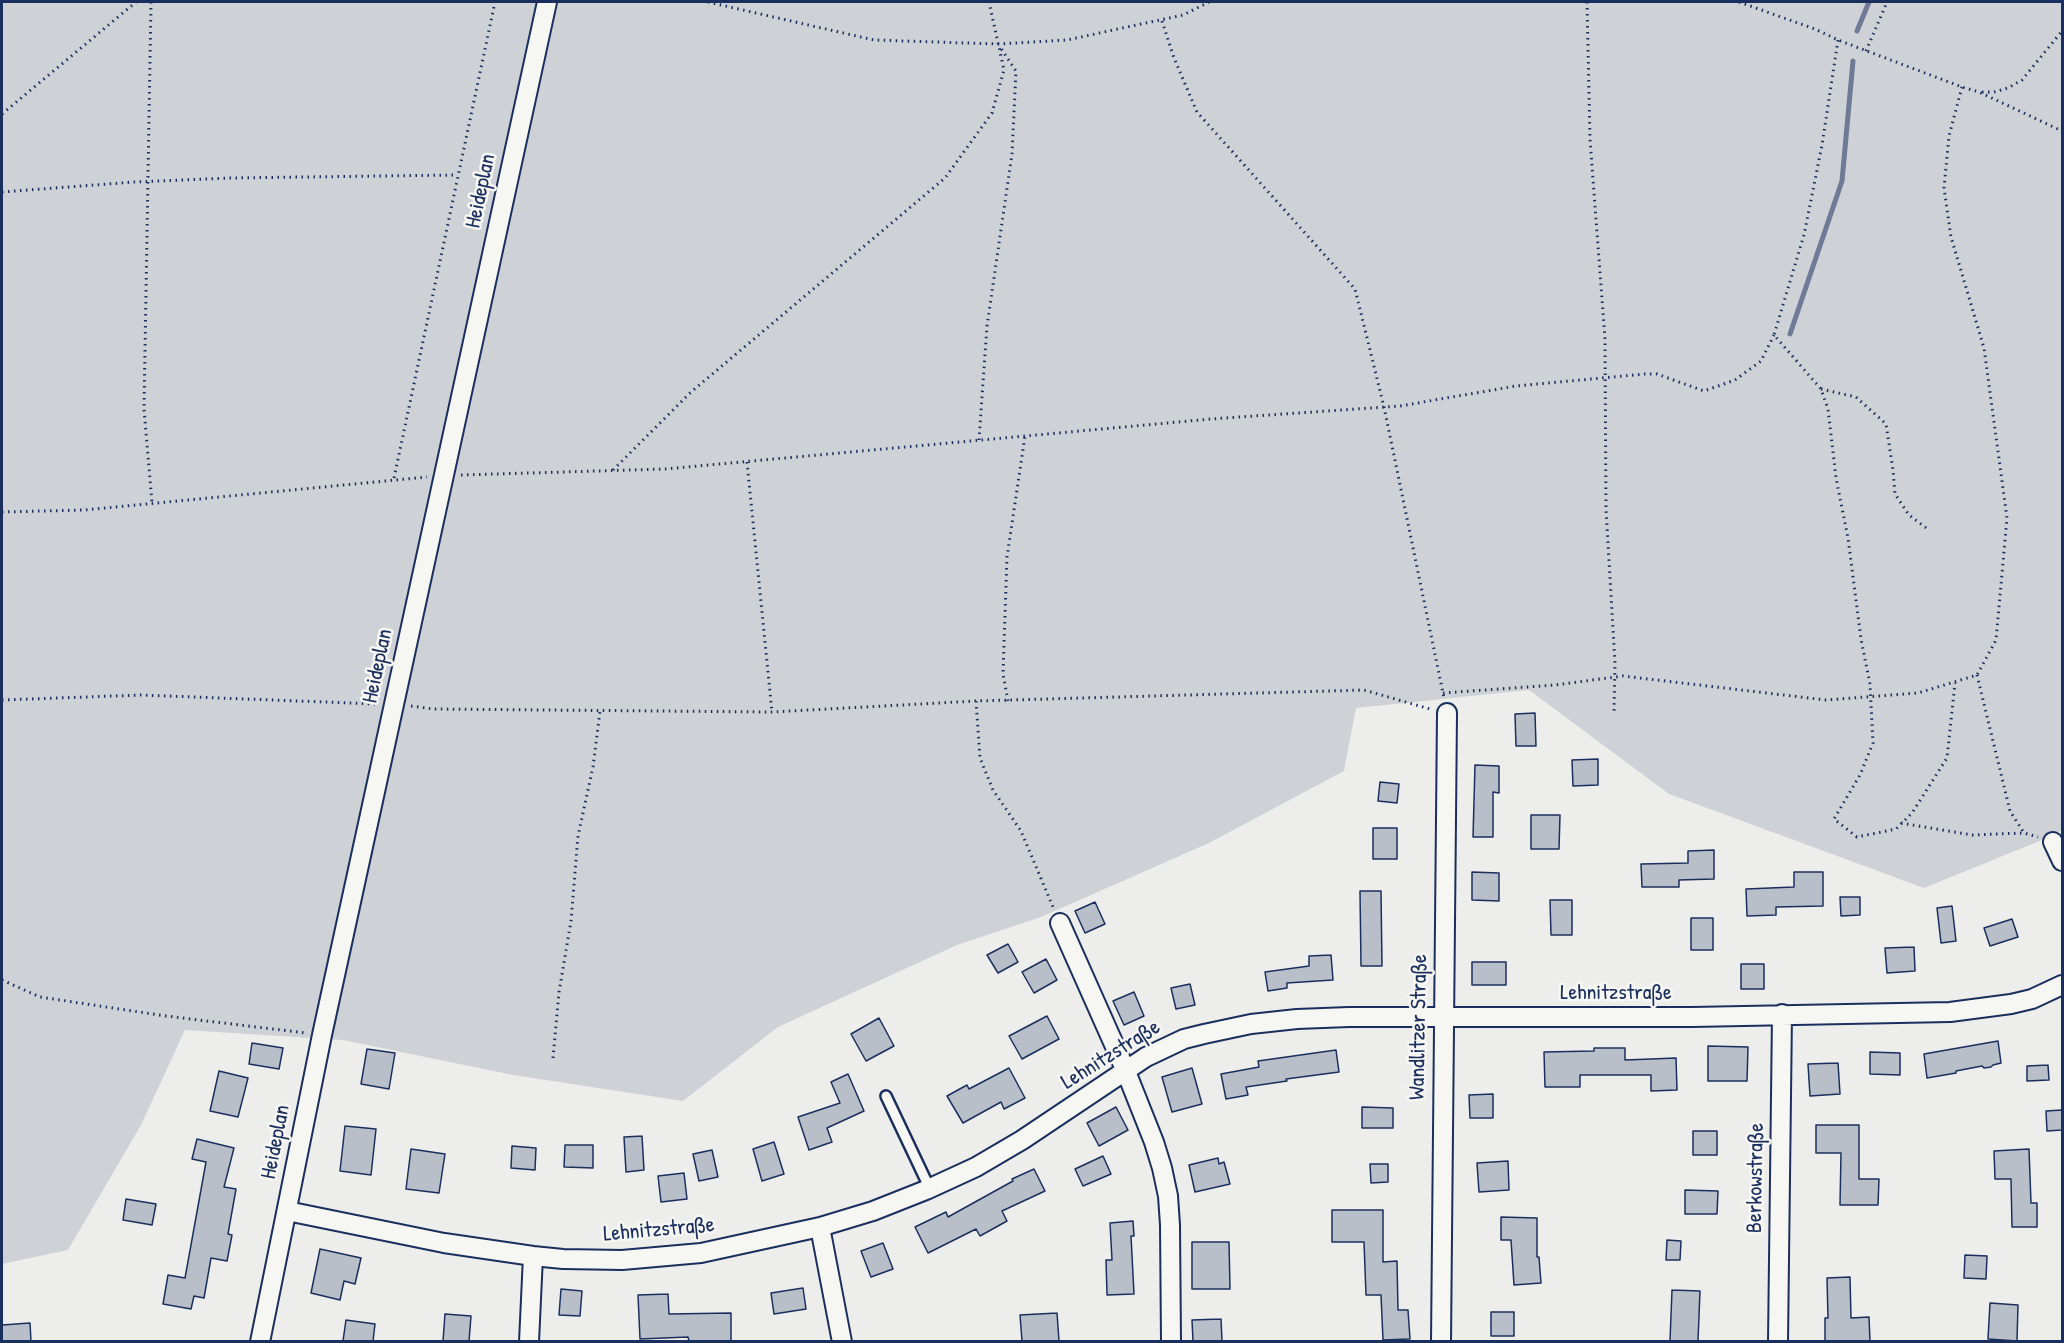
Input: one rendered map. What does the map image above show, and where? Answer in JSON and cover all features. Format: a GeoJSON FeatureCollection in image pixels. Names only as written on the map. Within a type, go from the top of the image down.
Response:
{"type":"FeatureCollection","features":[{"type":"Feature","properties":{"kind":"street","name":"Heideplan"},"geometry":{"type":"LineString","coordinates":[[260,1341],[322,1035],[547,2]]}},
{"type":"Feature","properties":{"kind":"street","name":"Wandlitzer Straße"},"geometry":{"type":"LineString","coordinates":[[1441,1341],[1442,1017],[1447,713]]}},
{"type":"Feature","properties":{"kind":"street"},"geometry":{"type":"LineString","coordinates":[[2053,842],[2062,861]]}},
{"type":"Feature","properties":{"kind":"street"},"geometry":{"type":"LineString","coordinates":[[1060,923],[1125,1069],[1154,1142],[1168,1196],[1171,1341]]}},
{"type":"Feature","properties":{"kind":"street","name":"Lehnitzstraße"},"geometry":{"type":"LineString","coordinates":[[286,1211],[444,1243],[533,1256],[592,1260],[666,1257],[737,1247],[820,1227],[873,1211],[930,1189],[976,1167],[1022,1140],[1125,1069],[1166,1046],[1184,1039],[1251,1024],[1349,1017],[1692,1017],[1950,1012],[2032,999],[2062,985]]}},
{"type":"Feature","properties":{"kind":"street","name":"Berkowstraße"},"geometry":{"type":"LineString","coordinates":[[1778,1341],[1782,1014]]}},
{"type":"Feature","properties":{"kind":"street"},"geometry":{"type":"LineString","coordinates":[[820,1227],[842,1341]]}},
{"type":"Feature","properties":{"kind":"street"},"geometry":{"type":"LineString","coordinates":[[530,1341],[533,1256]]}},
{"type":"Feature","properties":{"kind":"lane"},"geometry":{"type":"LineString","coordinates":[[886,1096],[930,1189]]}},
{"type":"Feature","properties":{"kind":"path"},"geometry":{"type":"LineString","coordinates":[[2,114],[136,2]]}},
{"type":"Feature","properties":{"kind":"path"},"geometry":{"type":"LineString","coordinates":[[151,2],[144,408],[152,504]]}},
{"type":"Feature","properties":{"kind":"path"},"geometry":{"type":"LineString","coordinates":[[394,478],[495,2]]}},
{"type":"Feature","properties":{"kind":"path"},"geometry":{"type":"LineString","coordinates":[[708,2],[874,40],[998,44],[1067,40],[1162,21],[1183,15],[1209,2]]}},
{"type":"Feature","properties":{"kind":"path"},"geometry":{"type":"LineString","coordinates":[[611,471],[691,392],[945,178],[992,113],[1004,70],[989,2]]}},
{"type":"Feature","properties":{"kind":"path"},"geometry":{"type":"LineString","coordinates":[[1587,2],[1590,140],[1605,339],[1606,509],[1614,713]]}},
{"type":"Feature","properties":{"kind":"path"},"geometry":{"type":"LineString","coordinates":[[1739,2],[1979,92],[2062,131]]}},
{"type":"Feature","properties":{"kind":"path"},"geometry":{"type":"LineString","coordinates":[[1866,51],[1887,2]]}},
{"type":"Feature","properties":{"kind":"path"},"geometry":{"type":"LineString","coordinates":[[2,700],[141,695],[342,704],[394,704],[433,709],[772,712],[976,701],[1364,690],[1447,713],[1384,407],[1355,289],[1197,112],[1174,58],[1162,21]]}},
{"type":"Feature","properties":{"kind":"path"},"geometry":{"type":"LineString","coordinates":[[1979,92],[1994,92],[2008,88],[2022,80],[2062,31]]}},
{"type":"Feature","properties":{"kind":"path"},"geometry":{"type":"LineString","coordinates":[[2,512],[84,510],[292,491],[394,478],[665,469],[1211,419],[1384,407],[1516,386],[1606,377],[1658,374],[1704,391],[1735,380],[1761,362],[1774,335],[1804,236],[1822,145],[1838,40]]}},
{"type":"Feature","properties":{"kind":"path"},"geometry":{"type":"LineString","coordinates":[[979,440],[987,326],[1012,154],[1016,71],[998,44]]}},
{"type":"Feature","properties":{"kind":"path"},"geometry":{"type":"LineString","coordinates":[[1443,693],[1555,685],[1623,676],[1826,700],[1918,693],[1977,675],[1996,640],[2007,518],[1984,348],[1951,237],[1944,188],[1950,136],[1962,87]]}},
{"type":"Feature","properties":{"kind":"path"},"geometry":{"type":"LineString","coordinates":[[2,192],[148,181],[457,175]]}},
{"type":"Feature","properties":{"kind":"path"},"geometry":{"type":"LineString","coordinates":[[1774,335],[1821,389],[1828,409],[1836,478],[1848,538],[1861,639],[1870,684],[1873,742],[1860,775],[1834,819],[1857,837],[1896,829],[1912,813],[1947,758],[1955,683]]}},
{"type":"Feature","properties":{"kind":"path"},"geometry":{"type":"LineString","coordinates":[[1821,389],[1856,397],[1886,424],[1895,494],[1909,515],[1929,530]]}},
{"type":"Feature","properties":{"kind":"path"},"geometry":{"type":"LineString","coordinates":[[1008,701],[1003,674],[1007,557],[1025,436]]}},
{"type":"Feature","properties":{"kind":"path"},"geometry":{"type":"LineString","coordinates":[[747,462],[772,712]]}},
{"type":"Feature","properties":{"kind":"path"},"geometry":{"type":"LineString","coordinates":[[1977,675],[2010,811],[2024,833]]}},
{"type":"Feature","properties":{"kind":"path"},"geometry":{"type":"LineString","coordinates":[[976,701],[980,758],[993,790],[1021,831],[1060,923]]}},
{"type":"Feature","properties":{"kind":"path"},"geometry":{"type":"LineString","coordinates":[[553,1058],[559,992],[571,921],[578,836],[593,767],[600,711]]}},
{"type":"Feature","properties":{"kind":"path"},"geometry":{"type":"LineString","coordinates":[[1901,823],[1972,835],[2024,833],[2053,842]]}},
{"type":"Feature","properties":{"kind":"path"},"geometry":{"type":"LineString","coordinates":[[2,980],[40,997],[166,1016],[322,1035]]}},
{"type":"Feature","properties":{"kind":"shaded area"},"geometry":{"type":"Polygon","coordinates":[[[2,2],[2062,2],[2062,830],[1924,888],[1669,794],[1529,690],[1356,708],[1344,771],[1209,843],[1041,917],[957,945],[778,1027],[683,1101],[513,1075],[343,1040],[185,1030],[141,1125],[68,1250],[2,1264],[2,2]]]}},
{"type":"Feature","properties":{"kind":"building"},"geometry":{"type":"Polygon","coordinates":[[[1535,713],[1536,746],[1516,746],[1515,714],[1535,713]]]}},
{"type":"Feature","properties":{"kind":"building"},"geometry":{"type":"Polygon","coordinates":[[[1598,759],[1598,785],[1573,786],[1572,760],[1598,759]]]}},
{"type":"Feature","properties":{"kind":"building"},"geometry":{"type":"Polygon","coordinates":[[[1475,765],[1499,766],[1499,793],[1493,792],[1493,837],[1473,837],[1475,765]]]}},
{"type":"Feature","properties":{"kind":"building"},"geometry":{"type":"Polygon","coordinates":[[[1380,782],[1399,784],[1397,803],[1378,801],[1380,782]]]}},
{"type":"Feature","properties":{"kind":"building"},"geometry":{"type":"Polygon","coordinates":[[[1531,815],[1560,815],[1559,849],[1531,849],[1531,815]]]}},
{"type":"Feature","properties":{"kind":"building"},"geometry":{"type":"Polygon","coordinates":[[[1373,828],[1397,828],[1397,859],[1373,859],[1373,828]]]}},
{"type":"Feature","properties":{"kind":"building"},"geometry":{"type":"Polygon","coordinates":[[[1714,850],[1714,879],[1679,880],[1679,887],[1642,887],[1641,864],[1688,863],[1688,851],[1714,850]]]}},
{"type":"Feature","properties":{"kind":"building"},"geometry":{"type":"Polygon","coordinates":[[[1472,872],[1499,873],[1499,901],[1472,900],[1472,872]]]}},
{"type":"Feature","properties":{"kind":"building"},"geometry":{"type":"Polygon","coordinates":[[[1794,872],[1823,872],[1823,906],[1776,907],[1776,915],[1747,916],[1746,889],[1794,887],[1794,872]]]}},
{"type":"Feature","properties":{"kind":"building"},"geometry":{"type":"Polygon","coordinates":[[[1360,891],[1381,891],[1382,966],[1361,966],[1360,891]]]}},
{"type":"Feature","properties":{"kind":"building"},"geometry":{"type":"Polygon","coordinates":[[[1840,897],[1860,897],[1860,915],[1841,916],[1840,897]]]}},
{"type":"Feature","properties":{"kind":"building"},"geometry":{"type":"Polygon","coordinates":[[[1550,900],[1572,900],[1572,935],[1551,935],[1550,900]]]}},
{"type":"Feature","properties":{"kind":"building"},"geometry":{"type":"Polygon","coordinates":[[[1095,902],[1105,924],[1085,933],[1075,911],[1095,902]]]}},
{"type":"Feature","properties":{"kind":"building"},"geometry":{"type":"Polygon","coordinates":[[[1952,906],[1956,941],[1941,943],[1937,908],[1952,906]]]}},
{"type":"Feature","properties":{"kind":"building"},"geometry":{"type":"Polygon","coordinates":[[[1691,918],[1713,918],[1713,950],[1691,950],[1691,918]]]}},
{"type":"Feature","properties":{"kind":"building"},"geometry":{"type":"Polygon","coordinates":[[[2012,919],[2018,937],[1990,946],[1984,928],[2012,919]]]}},
{"type":"Feature","properties":{"kind":"building"},"geometry":{"type":"Polygon","coordinates":[[[1008,944],[1018,962],[998,973],[987,955],[1008,944]]]}},
{"type":"Feature","properties":{"kind":"building"},"geometry":{"type":"Polygon","coordinates":[[[1914,947],[1915,971],[1887,973],[1885,948],[1914,947]]]}},
{"type":"Feature","properties":{"kind":"building"},"geometry":{"type":"Polygon","coordinates":[[[1331,955],[1333,980],[1287,983],[1287,988],[1268,991],[1265,972],[1309,966],[1309,956],[1331,955]]]}},
{"type":"Feature","properties":{"kind":"building"},"geometry":{"type":"Polygon","coordinates":[[[1046,959],[1057,980],[1034,993],[1022,972],[1046,959]]]}},
{"type":"Feature","properties":{"kind":"building"},"geometry":{"type":"Polygon","coordinates":[[[1472,962],[1506,962],[1506,985],[1472,985],[1472,962]]]}},
{"type":"Feature","properties":{"kind":"building"},"geometry":{"type":"Polygon","coordinates":[[[1741,964],[1764,964],[1764,989],[1741,989],[1741,964]]]}},
{"type":"Feature","properties":{"kind":"building"},"geometry":{"type":"Polygon","coordinates":[[[1190,984],[1195,1005],[1176,1009],[1171,988],[1190,984]]]}},
{"type":"Feature","properties":{"kind":"building"},"geometry":{"type":"Polygon","coordinates":[[[1134,992],[1144,1016],[1124,1025],[1113,1001],[1134,992]]]}},
{"type":"Feature","properties":{"kind":"building"},"geometry":{"type":"Polygon","coordinates":[[[1047,1016],[1059,1039],[1022,1059],[1009,1036],[1047,1016]]]}},
{"type":"Feature","properties":{"kind":"building"},"geometry":{"type":"Polygon","coordinates":[[[879,1018],[894,1046],[866,1061],[851,1034],[879,1018]]]}},
{"type":"Feature","properties":{"kind":"building"},"geometry":{"type":"Polygon","coordinates":[[[1998,1041],[2001,1063],[1991,1067],[1982,1066],[1927,1078],[1924,1054],[1998,1041]]]}},
{"type":"Feature","properties":{"kind":"building"},"geometry":{"type":"Polygon","coordinates":[[[252,1043],[283,1048],[279,1069],[249,1064],[252,1043]]]}},
{"type":"Feature","properties":{"kind":"building"},"geometry":{"type":"Polygon","coordinates":[[[1708,1046],[1748,1047],[1747,1081],[1708,1081],[1708,1046]]]}},
{"type":"Feature","properties":{"kind":"building"},"geometry":{"type":"Polygon","coordinates":[[[1594,1048],[1625,1048],[1625,1060],[1676,1058],[1677,1090],[1651,1091],[1651,1075],[1580,1075],[1580,1087],[1545,1087],[1544,1052],[1594,1051],[1594,1048]]]}},
{"type":"Feature","properties":{"kind":"building"},"geometry":{"type":"Polygon","coordinates":[[[367,1049],[395,1053],[389,1089],[361,1084],[367,1049]]]}},
{"type":"Feature","properties":{"kind":"building"},"geometry":{"type":"Polygon","coordinates":[[[1336,1050],[1339,1072],[1246,1087],[1248,1095],[1226,1099],[1221,1074],[1259,1067],[1258,1061],[1336,1050]]]}},
{"type":"Feature","properties":{"kind":"building"},"geometry":{"type":"Polygon","coordinates":[[[1870,1052],[1900,1053],[1900,1075],[1870,1074],[1870,1052]]]}},
{"type":"Feature","properties":{"kind":"building"},"geometry":{"type":"Polygon","coordinates":[[[1838,1063],[1840,1094],[1810,1096],[1808,1064],[1838,1063]]]}},
{"type":"Feature","properties":{"kind":"building"},"geometry":{"type":"Polygon","coordinates":[[[2048,1065],[2049,1080],[2027,1081],[2027,1066],[2048,1065]]]}},
{"type":"Feature","properties":{"kind":"building"},"geometry":{"type":"Polygon","coordinates":[[[1009,1068],[1025,1098],[1004,1109],[1001,1102],[963,1123],[947,1096],[967,1085],[969,1089],[1009,1068]]]}},
{"type":"Feature","properties":{"kind":"building"},"geometry":{"type":"Polygon","coordinates":[[[1192,1068],[1202,1104],[1172,1112],[1162,1077],[1192,1068]]]}},
{"type":"Feature","properties":{"kind":"building"},"geometry":{"type":"Polygon","coordinates":[[[219,1071],[248,1078],[238,1117],[210,1111],[219,1071]]]}},
{"type":"Feature","properties":{"kind":"building"},"geometry":{"type":"Polygon","coordinates":[[[848,1074],[864,1111],[827,1128],[832,1142],[809,1150],[798,1117],[840,1103],[831,1082],[848,1074]]]}},
{"type":"Feature","properties":{"kind":"building"},"geometry":{"type":"Polygon","coordinates":[[[1493,1094],[1493,1118],[1470,1118],[1469,1095],[1493,1094]]]}},
{"type":"Feature","properties":{"kind":"building"},"geometry":{"type":"Polygon","coordinates":[[[1116,1107],[1128,1130],[1099,1146],[1087,1123],[1116,1107]]]}},
{"type":"Feature","properties":{"kind":"building"},"geometry":{"type":"Polygon","coordinates":[[[1362,1107],[1393,1108],[1393,1128],[1362,1128],[1362,1107]]]}},
{"type":"Feature","properties":{"kind":"building"},"geometry":{"type":"Polygon","coordinates":[[[2062,1110],[2062,1130],[2047,1131],[2046,1111],[2062,1110]]]}},
{"type":"Feature","properties":{"kind":"building"},"geometry":{"type":"Polygon","coordinates":[[[1816,1125],[1859,1125],[1859,1179],[1879,1179],[1878,1205],[1840,1205],[1841,1153],[1816,1153],[1816,1125]]]}},
{"type":"Feature","properties":{"kind":"building"},"geometry":{"type":"Polygon","coordinates":[[[345,1126],[376,1129],[371,1175],[340,1171],[345,1126]]]}},
{"type":"Feature","properties":{"kind":"building"},"geometry":{"type":"Polygon","coordinates":[[[1693,1131],[1717,1131],[1717,1155],[1693,1155],[1693,1131]]]}},
{"type":"Feature","properties":{"kind":"building"},"geometry":{"type":"Polygon","coordinates":[[[642,1136],[644,1170],[626,1172],[624,1137],[642,1136]]]}},
{"type":"Feature","properties":{"kind":"building"},"geometry":{"type":"Polygon","coordinates":[[[197,1139],[234,1148],[224,1187],[236,1189],[228,1234],[232,1235],[227,1261],[211,1258],[204,1298],[194,1296],[191,1309],[163,1304],[168,1275],[185,1278],[206,1162],[192,1159],[197,1139]]]}},
{"type":"Feature","properties":{"kind":"building"},"geometry":{"type":"Polygon","coordinates":[[[774,1142],[784,1174],[762,1181],[753,1149],[774,1142]]]}},
{"type":"Feature","properties":{"kind":"building"},"geometry":{"type":"Polygon","coordinates":[[[565,1145],[593,1145],[593,1168],[564,1167],[565,1145]]]}},
{"type":"Feature","properties":{"kind":"building"},"geometry":{"type":"Polygon","coordinates":[[[512,1146],[536,1148],[535,1170],[511,1168],[512,1146]]]}},
{"type":"Feature","properties":{"kind":"building"},"geometry":{"type":"Polygon","coordinates":[[[411,1149],[445,1154],[439,1193],[406,1189],[411,1149]]]}},
{"type":"Feature","properties":{"kind":"building"},"geometry":{"type":"Polygon","coordinates":[[[2029,1149],[2031,1203],[2037,1203],[2037,1227],[2012,1227],[2011,1179],[1995,1179],[1994,1151],[2029,1149]]]}},
{"type":"Feature","properties":{"kind":"building"},"geometry":{"type":"Polygon","coordinates":[[[712,1150],[718,1177],[699,1181],[693,1154],[712,1150]]]}},
{"type":"Feature","properties":{"kind":"building"},"geometry":{"type":"Polygon","coordinates":[[[1103,1156],[1111,1174],[1083,1186],[1075,1169],[1103,1156]]]}},
{"type":"Feature","properties":{"kind":"building"},"geometry":{"type":"Polygon","coordinates":[[[1218,1158],[1219,1164],[1224,1162],[1230,1184],[1195,1192],[1189,1165],[1218,1158]]]}},
{"type":"Feature","properties":{"kind":"building"},"geometry":{"type":"Polygon","coordinates":[[[1508,1161],[1509,1190],[1479,1192],[1477,1163],[1508,1161]]]}},
{"type":"Feature","properties":{"kind":"building"},"geometry":{"type":"Polygon","coordinates":[[[1370,1164],[1388,1164],[1388,1182],[1371,1183],[1370,1164]]]}},
{"type":"Feature","properties":{"kind":"building"},"geometry":{"type":"Polygon","coordinates":[[[1034,1169],[1045,1191],[1002,1211],[1007,1221],[980,1236],[976,1229],[928,1253],[915,1227],[946,1212],[948,1217],[1013,1181],[1012,1179],[1034,1169]]]}},
{"type":"Feature","properties":{"kind":"building"},"geometry":{"type":"Polygon","coordinates":[[[684,1173],[687,1199],[661,1202],[658,1176],[684,1173]]]}},
{"type":"Feature","properties":{"kind":"building"},"geometry":{"type":"Polygon","coordinates":[[[1685,1190],[1718,1191],[1717,1214],[1685,1214],[1685,1190]]]}},
{"type":"Feature","properties":{"kind":"building"},"geometry":{"type":"Polygon","coordinates":[[[126,1199],[156,1204],[152,1225],[123,1220],[126,1199]]]}},
{"type":"Feature","properties":{"kind":"building"},"geometry":{"type":"Polygon","coordinates":[[[1332,1210],[1383,1210],[1383,1262],[1397,1261],[1398,1310],[1408,1310],[1410,1339],[1383,1340],[1381,1295],[1366,1295],[1364,1242],[1332,1242],[1332,1210]]]}},
{"type":"Feature","properties":{"kind":"building"},"geometry":{"type":"Polygon","coordinates":[[[1501,1217],[1537,1218],[1537,1257],[1539,1257],[1541,1283],[1514,1285],[1511,1240],[1501,1240],[1501,1217]]]}},
{"type":"Feature","properties":{"kind":"building"},"geometry":{"type":"Polygon","coordinates":[[[1133,1221],[1134,1236],[1131,1236],[1134,1294],[1107,1295],[1106,1260],[1112,1260],[1110,1223],[1133,1221]]]}},
{"type":"Feature","properties":{"kind":"building"},"geometry":{"type":"Polygon","coordinates":[[[1667,1240],[1681,1241],[1680,1260],[1666,1260],[1667,1240]]]}},
{"type":"Feature","properties":{"kind":"building"},"geometry":{"type":"Polygon","coordinates":[[[1192,1242],[1229,1242],[1230,1289],[1192,1289],[1192,1242]]]}},
{"type":"Feature","properties":{"kind":"building"},"geometry":{"type":"Polygon","coordinates":[[[883,1243],[893,1269],[871,1277],[861,1251],[883,1243]]]}},
{"type":"Feature","properties":{"kind":"building"},"geometry":{"type":"Polygon","coordinates":[[[320,1249],[361,1258],[355,1284],[344,1281],[340,1300],[311,1293],[320,1249]]]}},
{"type":"Feature","properties":{"kind":"building"},"geometry":{"type":"Polygon","coordinates":[[[1965,1255],[1987,1256],[1986,1279],[1964,1278],[1965,1255]]]}},
{"type":"Feature","properties":{"kind":"building"},"geometry":{"type":"Polygon","coordinates":[[[1850,1277],[1851,1318],[1869,1317],[1870,1341],[1825,1341],[1825,1318],[1828,1318],[1827,1278],[1850,1277]]]}},
{"type":"Feature","properties":{"kind":"building"},"geometry":{"type":"Polygon","coordinates":[[[803,1288],[806,1309],[774,1314],[771,1293],[803,1288]]]}},
{"type":"Feature","properties":{"kind":"building"},"geometry":{"type":"Polygon","coordinates":[[[561,1289],[582,1291],[580,1316],[559,1315],[561,1289]]]}},
{"type":"Feature","properties":{"kind":"building"},"geometry":{"type":"Polygon","coordinates":[[[1672,1290],[1700,1291],[1698,1341],[1670,1341],[1672,1290]]]}},
{"type":"Feature","properties":{"kind":"building"},"geometry":{"type":"Polygon","coordinates":[[[668,1294],[669,1314],[731,1313],[731,1341],[689,1341],[688,1337],[640,1339],[638,1295],[668,1294]]]}},
{"type":"Feature","properties":{"kind":"building"},"geometry":{"type":"Polygon","coordinates":[[[1990,1303],[2018,1305],[2017,1341],[1988,1339],[1990,1303]]]}},
{"type":"Feature","properties":{"kind":"building"},"geometry":{"type":"Polygon","coordinates":[[[1491,1312],[1514,1312],[1514,1336],[1491,1336],[1491,1312]]]}},
{"type":"Feature","properties":{"kind":"building"},"geometry":{"type":"Polygon","coordinates":[[[1057,1313],[1059,1341],[1022,1341],[1020,1315],[1057,1313]]]}},
{"type":"Feature","properties":{"kind":"building"},"geometry":{"type":"Polygon","coordinates":[[[445,1314],[471,1316],[469,1341],[443,1341],[445,1314]]]}},
{"type":"Feature","properties":{"kind":"building"},"geometry":{"type":"Polygon","coordinates":[[[1221,1319],[1222,1341],[1193,1341],[1192,1320],[1221,1319]]]}},
{"type":"Feature","properties":{"kind":"building"},"geometry":{"type":"Polygon","coordinates":[[[346,1320],[375,1324],[373,1341],[343,1341],[346,1320]]]}},
{"type":"Feature","properties":{"kind":"building"},"geometry":{"type":"Polygon","coordinates":[[[30,1323],[31,1341],[2,1341],[2,1325],[30,1323]]]}},
{"type":"Feature","properties":{"kind":"waterway"},"geometry":{"type":"LineString","coordinates":[[1857,31],[1869,2]]}},
{"type":"Feature","properties":{"kind":"waterway"},"geometry":{"type":"LineString","coordinates":[[1790,334],[1842,181],[1853,61]]}}]}
